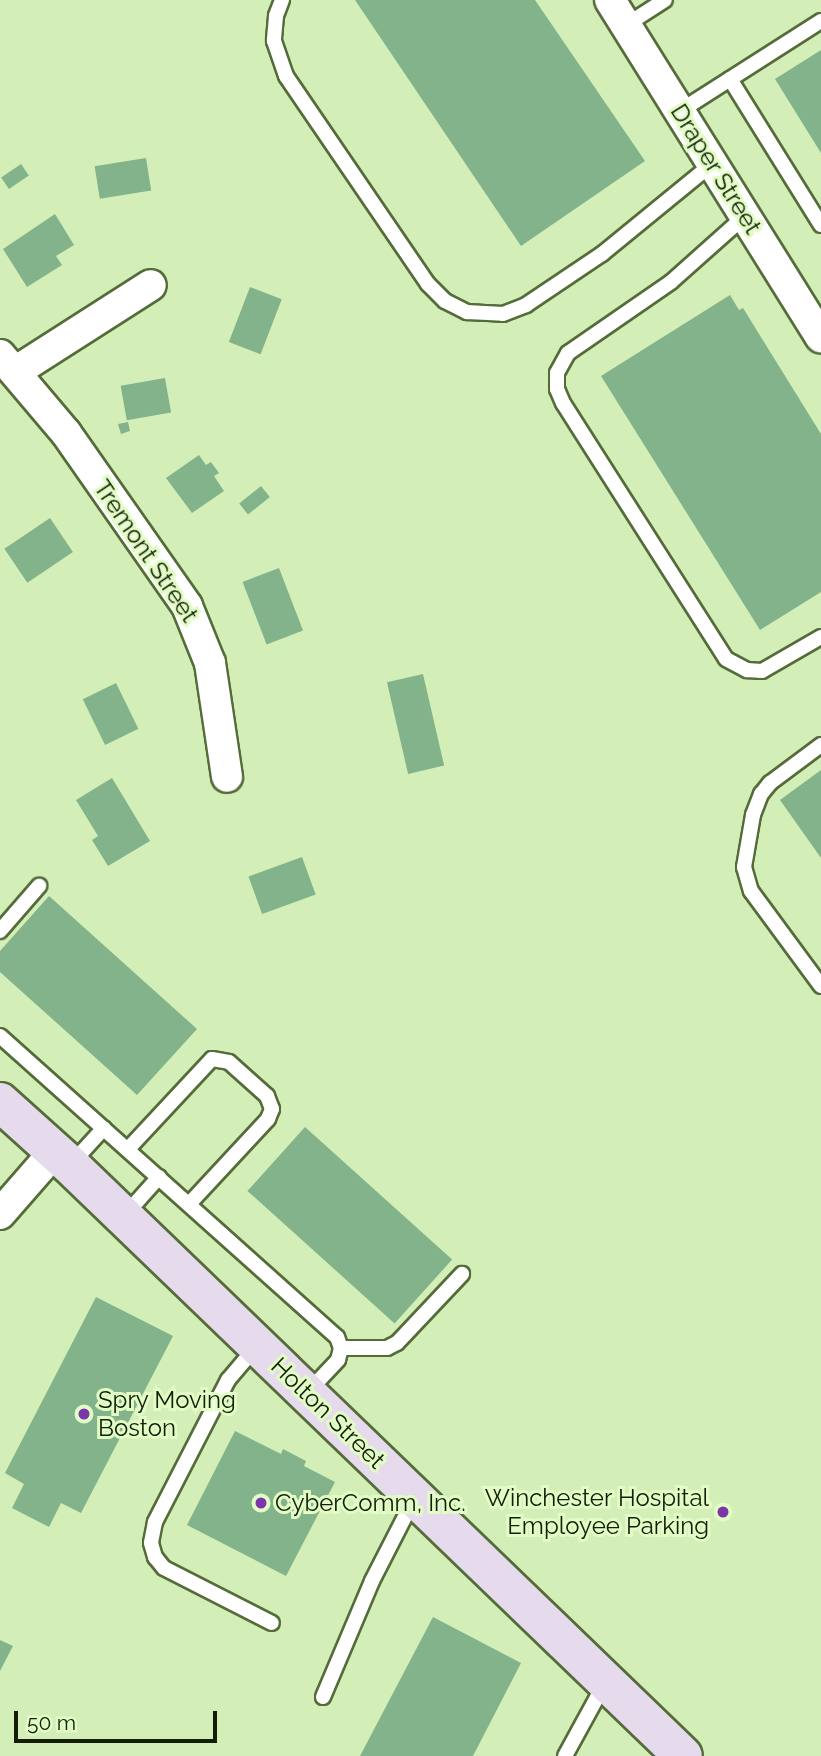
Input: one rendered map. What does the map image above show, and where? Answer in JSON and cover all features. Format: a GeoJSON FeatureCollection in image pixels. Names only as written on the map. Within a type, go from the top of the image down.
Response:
{"type":"FeatureCollection","features":[{"type":"Feature","properties":{"kind":"street","name":"Draper Street"},"geometry":{"type":"LineString","coordinates":[[610,0],[821,338]]}},
{"type":"Feature","properties":{"kind":"street"},"geometry":{"type":"LineString","coordinates":[[8,364],[151,285]]}},
{"type":"Feature","properties":{"kind":"street","name":"Tremont Street"},"geometry":{"type":"LineString","coordinates":[[8,364],[66,433],[187,606],[210,663],[227,777]]}},
{"type":"Feature","properties":{"kind":"street","name":"Holton Street"},"geometry":{"type":"LineString","coordinates":[[0,1102],[63,1158],[683,1756]]}},
{"type":"Feature","properties":{"kind":"street"},"geometry":{"type":"LineString","coordinates":[[0,1214],[63,1158]]}},
{"type":"Feature","properties":{"kind":"lane"},"geometry":{"type":"LineString","coordinates":[[282,0],[276,16],[274,41],[286,76],[428,284],[445,301],[467,312],[491,315],[526,304],[602,254],[712,164]]}},
{"type":"Feature","properties":{"kind":"lane"},"geometry":{"type":"LineString","coordinates":[[626,26],[665,0]]}},
{"type":"Feature","properties":{"kind":"lane"},"geometry":{"type":"LineString","coordinates":[[680,111],[821,21]]}},
{"type":"Feature","properties":{"kind":"lane"},"geometry":{"type":"LineString","coordinates":[[730,79],[821,225]]}},
{"type":"Feature","properties":{"kind":"lane"},"geometry":{"type":"LineString","coordinates":[[745,216],[671,282],[568,353],[557,373],[557,389],[563,403],[726,659],[747,670],[762,671],[821,637]]}},
{"type":"Feature","properties":{"kind":"lane"},"geometry":{"type":"LineString","coordinates":[[821,746],[770,783],[761,794],[753,815],[744,867],[751,891],[821,986]]}},
{"type":"Feature","properties":{"kind":"lane"},"geometry":{"type":"LineString","coordinates":[[0,931],[39,886]]}},
{"type":"Feature","properties":{"kind":"lane"},"geometry":{"type":"LineString","coordinates":[[0,1036],[334,1334],[341,1348],[338,1360],[307,1393]]}},
{"type":"Feature","properties":{"kind":"lane"},"geometry":{"type":"LineString","coordinates":[[128,1149],[212,1059],[223,1058],[229,1062],[267,1096],[272,1109],[268,1119],[188,1204]]}},
{"type":"Feature","properties":{"kind":"lane"},"geometry":{"type":"LineString","coordinates":[[63,1158],[104,1128]]}},
{"type":"Feature","properties":{"kind":"lane"},"geometry":{"type":"LineString","coordinates":[[123,1217],[159,1177]]}},
{"type":"Feature","properties":{"kind":"lane"},"geometry":{"type":"LineString","coordinates":[[341,1348],[387,1348],[397,1343],[461,1274]]}},
{"type":"Feature","properties":{"kind":"lane"},"geometry":{"type":"LineString","coordinates":[[257,1346],[228,1380],[155,1522],[151,1543],[155,1557],[164,1568],[272,1623]]}},
{"type":"Feature","properties":{"kind":"lane"},"geometry":{"type":"LineString","coordinates":[[323,1697],[372,1581],[415,1497]]}},
{"type":"Feature","properties":{"kind":"lane"},"geometry":{"type":"LineString","coordinates":[[565,1756],[606,1682]]}},
{"type":"Feature","properties":{"kind":"building"},"geometry":{"type":"Polygon","coordinates":[[[355,0],[535,0],[645,161],[521,246],[355,0]]]}},
{"type":"Feature","properties":{"kind":"building"},"geometry":{"type":"Polygon","coordinates":[[[821,50],[821,153],[775,79],[821,50]]]}},
{"type":"Feature","properties":{"kind":"building"},"geometry":{"type":"Polygon","coordinates":[[[146,158],[151,191],[100,199],[95,166],[146,158]]]}},
{"type":"Feature","properties":{"kind":"building"},"geometry":{"type":"Polygon","coordinates":[[[21,164],[29,176],[9,189],[1,177],[21,164]]]}},
{"type":"Feature","properties":{"kind":"building"},"geometry":{"type":"Polygon","coordinates":[[[55,214],[74,245],[56,256],[62,265],[27,287],[3,249],[55,214]]]}},
{"type":"Feature","properties":{"kind":"building"},"geometry":{"type":"Polygon","coordinates":[[[250,287],[282,299],[261,354],[229,342],[250,287]]]}},
{"type":"Feature","properties":{"kind":"building"},"geometry":{"type":"Polygon","coordinates":[[[730,295],[739,310],[743,308],[821,434],[821,592],[760,630],[601,376],[730,295]]]}},
{"type":"Feature","properties":{"kind":"building"},"geometry":{"type":"Polygon","coordinates":[[[165,378],[171,412],[127,420],[121,386],[165,378]]]}},
{"type":"Feature","properties":{"kind":"building"},"geometry":{"type":"Polygon","coordinates":[[[128,422],[130,431],[121,434],[118,424],[128,422]]]}},
{"type":"Feature","properties":{"kind":"building"},"geometry":{"type":"Polygon","coordinates":[[[199,455],[206,465],[211,462],[219,473],[214,476],[224,491],[192,513],[166,478],[199,455]]]}},
{"type":"Feature","properties":{"kind":"building"},"geometry":{"type":"Polygon","coordinates":[[[261,486],[270,497],[248,515],[239,504],[261,486]]]}},
{"type":"Feature","properties":{"kind":"building"},"geometry":{"type":"Polygon","coordinates":[[[50,518],[73,552],[27,583],[4,549],[50,518]]]}},
{"type":"Feature","properties":{"kind":"building"},"geometry":{"type":"Polygon","coordinates":[[[279,568],[303,631],[267,645],[243,582],[279,568]]]}},
{"type":"Feature","properties":{"kind":"building"},"geometry":{"type":"Polygon","coordinates":[[[423,674],[444,766],[408,774],[387,682],[423,674]]]}},
{"type":"Feature","properties":{"kind":"building"},"geometry":{"type":"Polygon","coordinates":[[[116,683],[138,729],[105,745],[83,699],[116,683]]]}},
{"type":"Feature","properties":{"kind":"building"},"geometry":{"type":"Polygon","coordinates":[[[821,770],[821,858],[780,800],[821,770]]]}},
{"type":"Feature","properties":{"kind":"building"},"geometry":{"type":"Polygon","coordinates":[[[112,778],[150,841],[108,866],[92,840],[98,836],[76,800],[112,778]]]}},
{"type":"Feature","properties":{"kind":"building"},"geometry":{"type":"Polygon","coordinates":[[[302,857],[316,895],[262,914],[248,876],[302,857]]]}},
{"type":"Feature","properties":{"kind":"building"},"geometry":{"type":"Polygon","coordinates":[[[49,896],[197,1029],[137,1095],[0,972],[0,951],[49,896]]]}},
{"type":"Feature","properties":{"kind":"building"},"geometry":{"type":"Polygon","coordinates":[[[305,1127],[452,1259],[395,1323],[247,1191],[305,1127]]]}},
{"type":"Feature","properties":{"kind":"building","name":"Spry Moving Boston"},"geometry":{"type":"Polygon","coordinates":[[[96,1297],[173,1336],[81,1513],[61,1503],[49,1527],[12,1508],[24,1484],[5,1473],[96,1297]]]}},
{"type":"Feature","properties":{"kind":"building","name":"CyberComm, Inc."},"geometry":{"type":"Polygon","coordinates":[[[235,1431],[281,1454],[283,1449],[306,1461],[304,1466],[335,1482],[286,1576],[187,1525],[235,1431]]]}},
{"type":"Feature","properties":{"kind":"building"},"geometry":{"type":"Polygon","coordinates":[[[433,1617],[521,1663],[473,1756],[360,1756],[433,1617]]]}},
{"type":"Feature","properties":{"kind":"building"},"geometry":{"type":"Polygon","coordinates":[[[0,1640],[13,1646],[0,1671],[0,1640]]]}},
{"type":"Feature","properties":{"kind":"place","name":"Spry Moving Boston"},"geometry":{"type":"Point","coordinates":[84,1414]}},
{"type":"Feature","properties":{"kind":"place","name":"CyberComm, Inc."},"geometry":{"type":"Point","coordinates":[261,1503]}},
{"type":"Feature","properties":{"kind":"place","name":"Winchester Hospital Employee Parking"},"geometry":{"type":"Point","coordinates":[723,1512]}}]}
